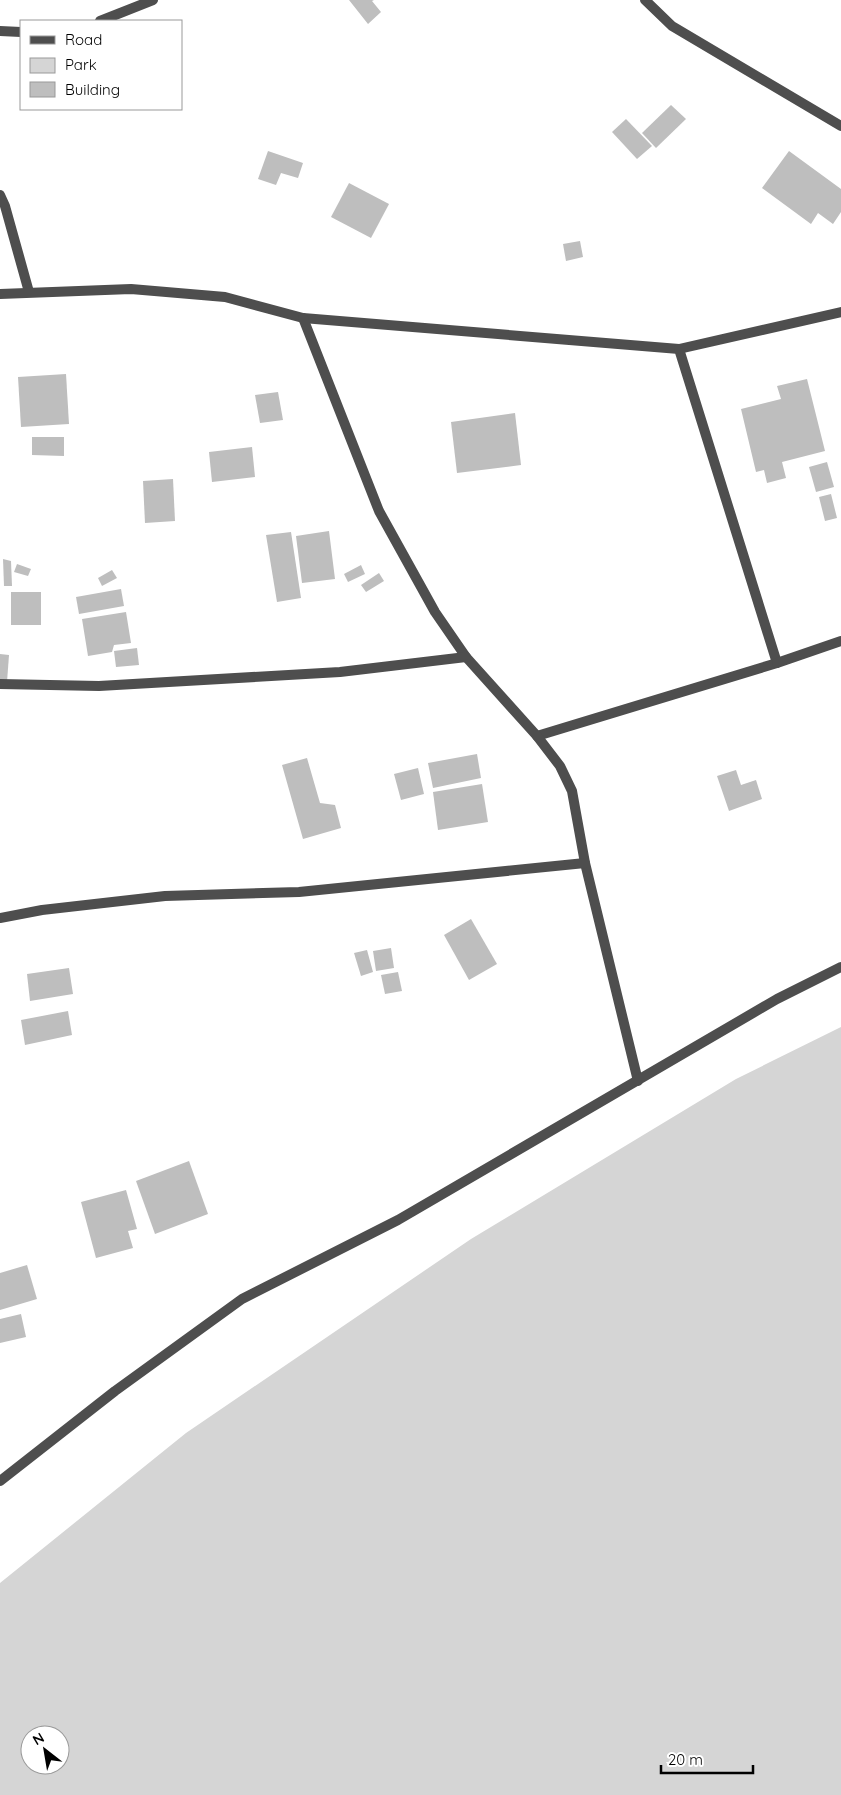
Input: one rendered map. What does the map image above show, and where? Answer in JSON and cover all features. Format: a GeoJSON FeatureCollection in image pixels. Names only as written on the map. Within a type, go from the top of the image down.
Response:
{"type":"FeatureCollection","features":[{"type":"Feature","properties":{"kind":"street"},"geometry":{"type":"LineString","coordinates":[[103,20],[153,0]]}},
{"type":"Feature","properties":{"kind":"street"},"geometry":{"type":"LineString","coordinates":[[645,0],[672,26],[841,126]]}},
{"type":"Feature","properties":{"kind":"street"},"geometry":{"type":"LineString","coordinates":[[0,31],[20,32]]}},
{"type":"Feature","properties":{"kind":"street"},"geometry":{"type":"LineString","coordinates":[[0,195],[5,206],[29,292]]}},
{"type":"Feature","properties":{"kind":"street"},"geometry":{"type":"LineString","coordinates":[[0,294],[131,289],[225,297],[303,318],[679,349],[841,312]]}},
{"type":"Feature","properties":{"kind":"street"},"geometry":{"type":"LineString","coordinates":[[303,318],[379,511],[435,612],[466,657],[537,736],[560,766],[572,791],[585,863],[638,1081]]}},
{"type":"Feature","properties":{"kind":"street"},"geometry":{"type":"LineString","coordinates":[[679,349],[777,663]]}},
{"type":"Feature","properties":{"kind":"street"},"geometry":{"type":"LineString","coordinates":[[537,736],[777,663],[841,641]]}},
{"type":"Feature","properties":{"kind":"street"},"geometry":{"type":"LineString","coordinates":[[0,684],[99,686],[340,672],[466,657]]}},
{"type":"Feature","properties":{"kind":"street"},"geometry":{"type":"LineString","coordinates":[[0,918],[42,910],[165,896],[298,892],[585,863]]}},
{"type":"Feature","properties":{"kind":"street"},"geometry":{"type":"LineString","coordinates":[[0,1481],[115,1391],[242,1299],[398,1220],[777,999],[841,967]]}},
{"type":"Feature","properties":{"kind":"green space"},"geometry":{"type":"Polygon","coordinates":[[[841,1027],[841,1795],[0,1795],[0,1583],[186,1433],[471,1239],[736,1079],[841,1027]]]}},
{"type":"Feature","properties":{"kind":"building"},"geometry":{"type":"Polygon","coordinates":[[[349,0],[374,0],[372,1],[381,12],[368,24],[349,0]]]}},
{"type":"Feature","properties":{"kind":"building"},"geometry":{"type":"Polygon","coordinates":[[[671,105],[686,119],[656,148],[642,133],[671,105]]]}},
{"type":"Feature","properties":{"kind":"building"},"geometry":{"type":"Polygon","coordinates":[[[626,119],[652,146],[637,159],[612,132],[626,119]]]}},
{"type":"Feature","properties":{"kind":"building"},"geometry":{"type":"Polygon","coordinates":[[[268,151],[303,163],[298,178],[281,173],[276,185],[258,179],[268,151]]]}},
{"type":"Feature","properties":{"kind":"building"},"geometry":{"type":"Polygon","coordinates":[[[789,151],[841,189],[841,212],[833,224],[818,213],[811,224],[762,188],[789,151]]]}},
{"type":"Feature","properties":{"kind":"building"},"geometry":{"type":"Polygon","coordinates":[[[349,183],[389,204],[371,238],[331,217],[349,183]]]}},
{"type":"Feature","properties":{"kind":"building"},"geometry":{"type":"Polygon","coordinates":[[[580,241],[583,257],[566,261],[563,244],[580,241]]]}},
{"type":"Feature","properties":{"kind":"building"},"geometry":{"type":"Polygon","coordinates":[[[66,374],[69,424],[21,427],[18,377],[66,374]]]}},
{"type":"Feature","properties":{"kind":"building"},"geometry":{"type":"Polygon","coordinates":[[[807,379],[825,451],[782,462],[786,478],[767,483],[764,470],[756,472],[741,409],[781,399],[777,386],[807,379]]]}},
{"type":"Feature","properties":{"kind":"building"},"geometry":{"type":"Polygon","coordinates":[[[278,392],[283,420],[260,423],[255,395],[278,392]]]}},
{"type":"Feature","properties":{"kind":"building"},"geometry":{"type":"Polygon","coordinates":[[[515,413],[521,465],[457,473],[451,422],[515,413]]]}},
{"type":"Feature","properties":{"kind":"building"},"geometry":{"type":"Polygon","coordinates":[[[32,437],[64,437],[64,456],[32,455],[32,437]]]}},
{"type":"Feature","properties":{"kind":"building"},"geometry":{"type":"Polygon","coordinates":[[[252,447],[255,477],[212,482],[209,452],[252,447]]]}},
{"type":"Feature","properties":{"kind":"building"},"geometry":{"type":"Polygon","coordinates":[[[827,462],[834,487],[816,492],[809,467],[827,462]]]}},
{"type":"Feature","properties":{"kind":"building"},"geometry":{"type":"Polygon","coordinates":[[[173,479],[175,521],[145,523],[143,481],[173,479]]]}},
{"type":"Feature","properties":{"kind":"building"},"geometry":{"type":"Polygon","coordinates":[[[831,494],[837,518],[825,521],[819,497],[831,494]]]}},
{"type":"Feature","properties":{"kind":"building"},"geometry":{"type":"Polygon","coordinates":[[[329,531],[335,579],[302,583],[296,536],[329,531]]]}},
{"type":"Feature","properties":{"kind":"building"},"geometry":{"type":"Polygon","coordinates":[[[291,532],[301,598],[277,602],[266,535],[291,532]]]}},
{"type":"Feature","properties":{"kind":"building"},"geometry":{"type":"Polygon","coordinates":[[[3,559],[11,561],[12,586],[4,586],[3,559]]]}},
{"type":"Feature","properties":{"kind":"building"},"geometry":{"type":"Polygon","coordinates":[[[17,564],[31,569],[28,576],[14,572],[17,564]]]}},
{"type":"Feature","properties":{"kind":"building"},"geometry":{"type":"Polygon","coordinates":[[[361,565],[365,574],[348,582],[344,574],[361,565]]]}},
{"type":"Feature","properties":{"kind":"building"},"geometry":{"type":"Polygon","coordinates":[[[112,570],[117,578],[102,586],[98,578],[112,570]]]}},
{"type":"Feature","properties":{"kind":"building"},"geometry":{"type":"Polygon","coordinates":[[[379,573],[384,581],[366,592],[361,585],[379,573]]]}},
{"type":"Feature","properties":{"kind":"building"},"geometry":{"type":"Polygon","coordinates":[[[121,589],[124,606],[79,614],[76,597],[121,589]]]}},
{"type":"Feature","properties":{"kind":"building"},"geometry":{"type":"Polygon","coordinates":[[[11,592],[41,592],[41,625],[11,625],[11,592]]]}},
{"type":"Feature","properties":{"kind":"building"},"geometry":{"type":"Polygon","coordinates":[[[126,612],[131,643],[114,645],[112,652],[88,656],[82,619],[126,612]]]}},
{"type":"Feature","properties":{"kind":"building"},"geometry":{"type":"Polygon","coordinates":[[[137,648],[139,665],[116,667],[114,651],[137,648]]]}},
{"type":"Feature","properties":{"kind":"building"},"geometry":{"type":"Polygon","coordinates":[[[0,654],[9,655],[7,682],[0,682],[0,654]]]}},
{"type":"Feature","properties":{"kind":"building"},"geometry":{"type":"Polygon","coordinates":[[[477,754],[481,778],[433,788],[428,763],[477,754]]]}},
{"type":"Feature","properties":{"kind":"building"},"geometry":{"type":"Polygon","coordinates":[[[307,758],[320,803],[335,805],[341,828],[303,839],[282,765],[307,758]]]}},
{"type":"Feature","properties":{"kind":"building"},"geometry":{"type":"Polygon","coordinates":[[[418,768],[424,794],[401,800],[394,774],[418,768]]]}},
{"type":"Feature","properties":{"kind":"building"},"geometry":{"type":"Polygon","coordinates":[[[736,770],[741,785],[756,780],[762,799],[729,811],[717,776],[736,770]]]}},
{"type":"Feature","properties":{"kind":"building"},"geometry":{"type":"Polygon","coordinates":[[[482,784],[488,822],[438,830],[433,792],[482,784]]]}},
{"type":"Feature","properties":{"kind":"building"},"geometry":{"type":"Polygon","coordinates":[[[471,919],[497,964],[469,980],[444,935],[471,919]]]}},
{"type":"Feature","properties":{"kind":"building"},"geometry":{"type":"Polygon","coordinates":[[[391,948],[394,968],[376,971],[373,951],[391,948]]]}},
{"type":"Feature","properties":{"kind":"building"},"geometry":{"type":"Polygon","coordinates":[[[367,950],[373,972],[361,976],[354,953],[367,950]]]}},
{"type":"Feature","properties":{"kind":"building"},"geometry":{"type":"Polygon","coordinates":[[[69,968],[73,994],[30,1001],[27,974],[69,968]]]}},
{"type":"Feature","properties":{"kind":"building"},"geometry":{"type":"Polygon","coordinates":[[[398,972],[402,991],[385,994],[381,975],[398,972]]]}},
{"type":"Feature","properties":{"kind":"building"},"geometry":{"type":"Polygon","coordinates":[[[68,1011],[72,1035],[25,1045],[21,1020],[68,1011]]]}},
{"type":"Feature","properties":{"kind":"building"},"geometry":{"type":"Polygon","coordinates":[[[189,1161],[208,1214],[155,1234],[136,1181],[189,1161]]]}},
{"type":"Feature","properties":{"kind":"building"},"geometry":{"type":"Polygon","coordinates":[[[126,1190],[137,1229],[128,1231],[133,1248],[96,1258],[81,1202],[126,1190]]]}},
{"type":"Feature","properties":{"kind":"building"},"geometry":{"type":"Polygon","coordinates":[[[27,1265],[37,1299],[0,1310],[0,1273],[27,1265]]]}},
{"type":"Feature","properties":{"kind":"building"},"geometry":{"type":"Polygon","coordinates":[[[21,1314],[26,1337],[0,1343],[0,1319],[21,1314]]]}}]}
